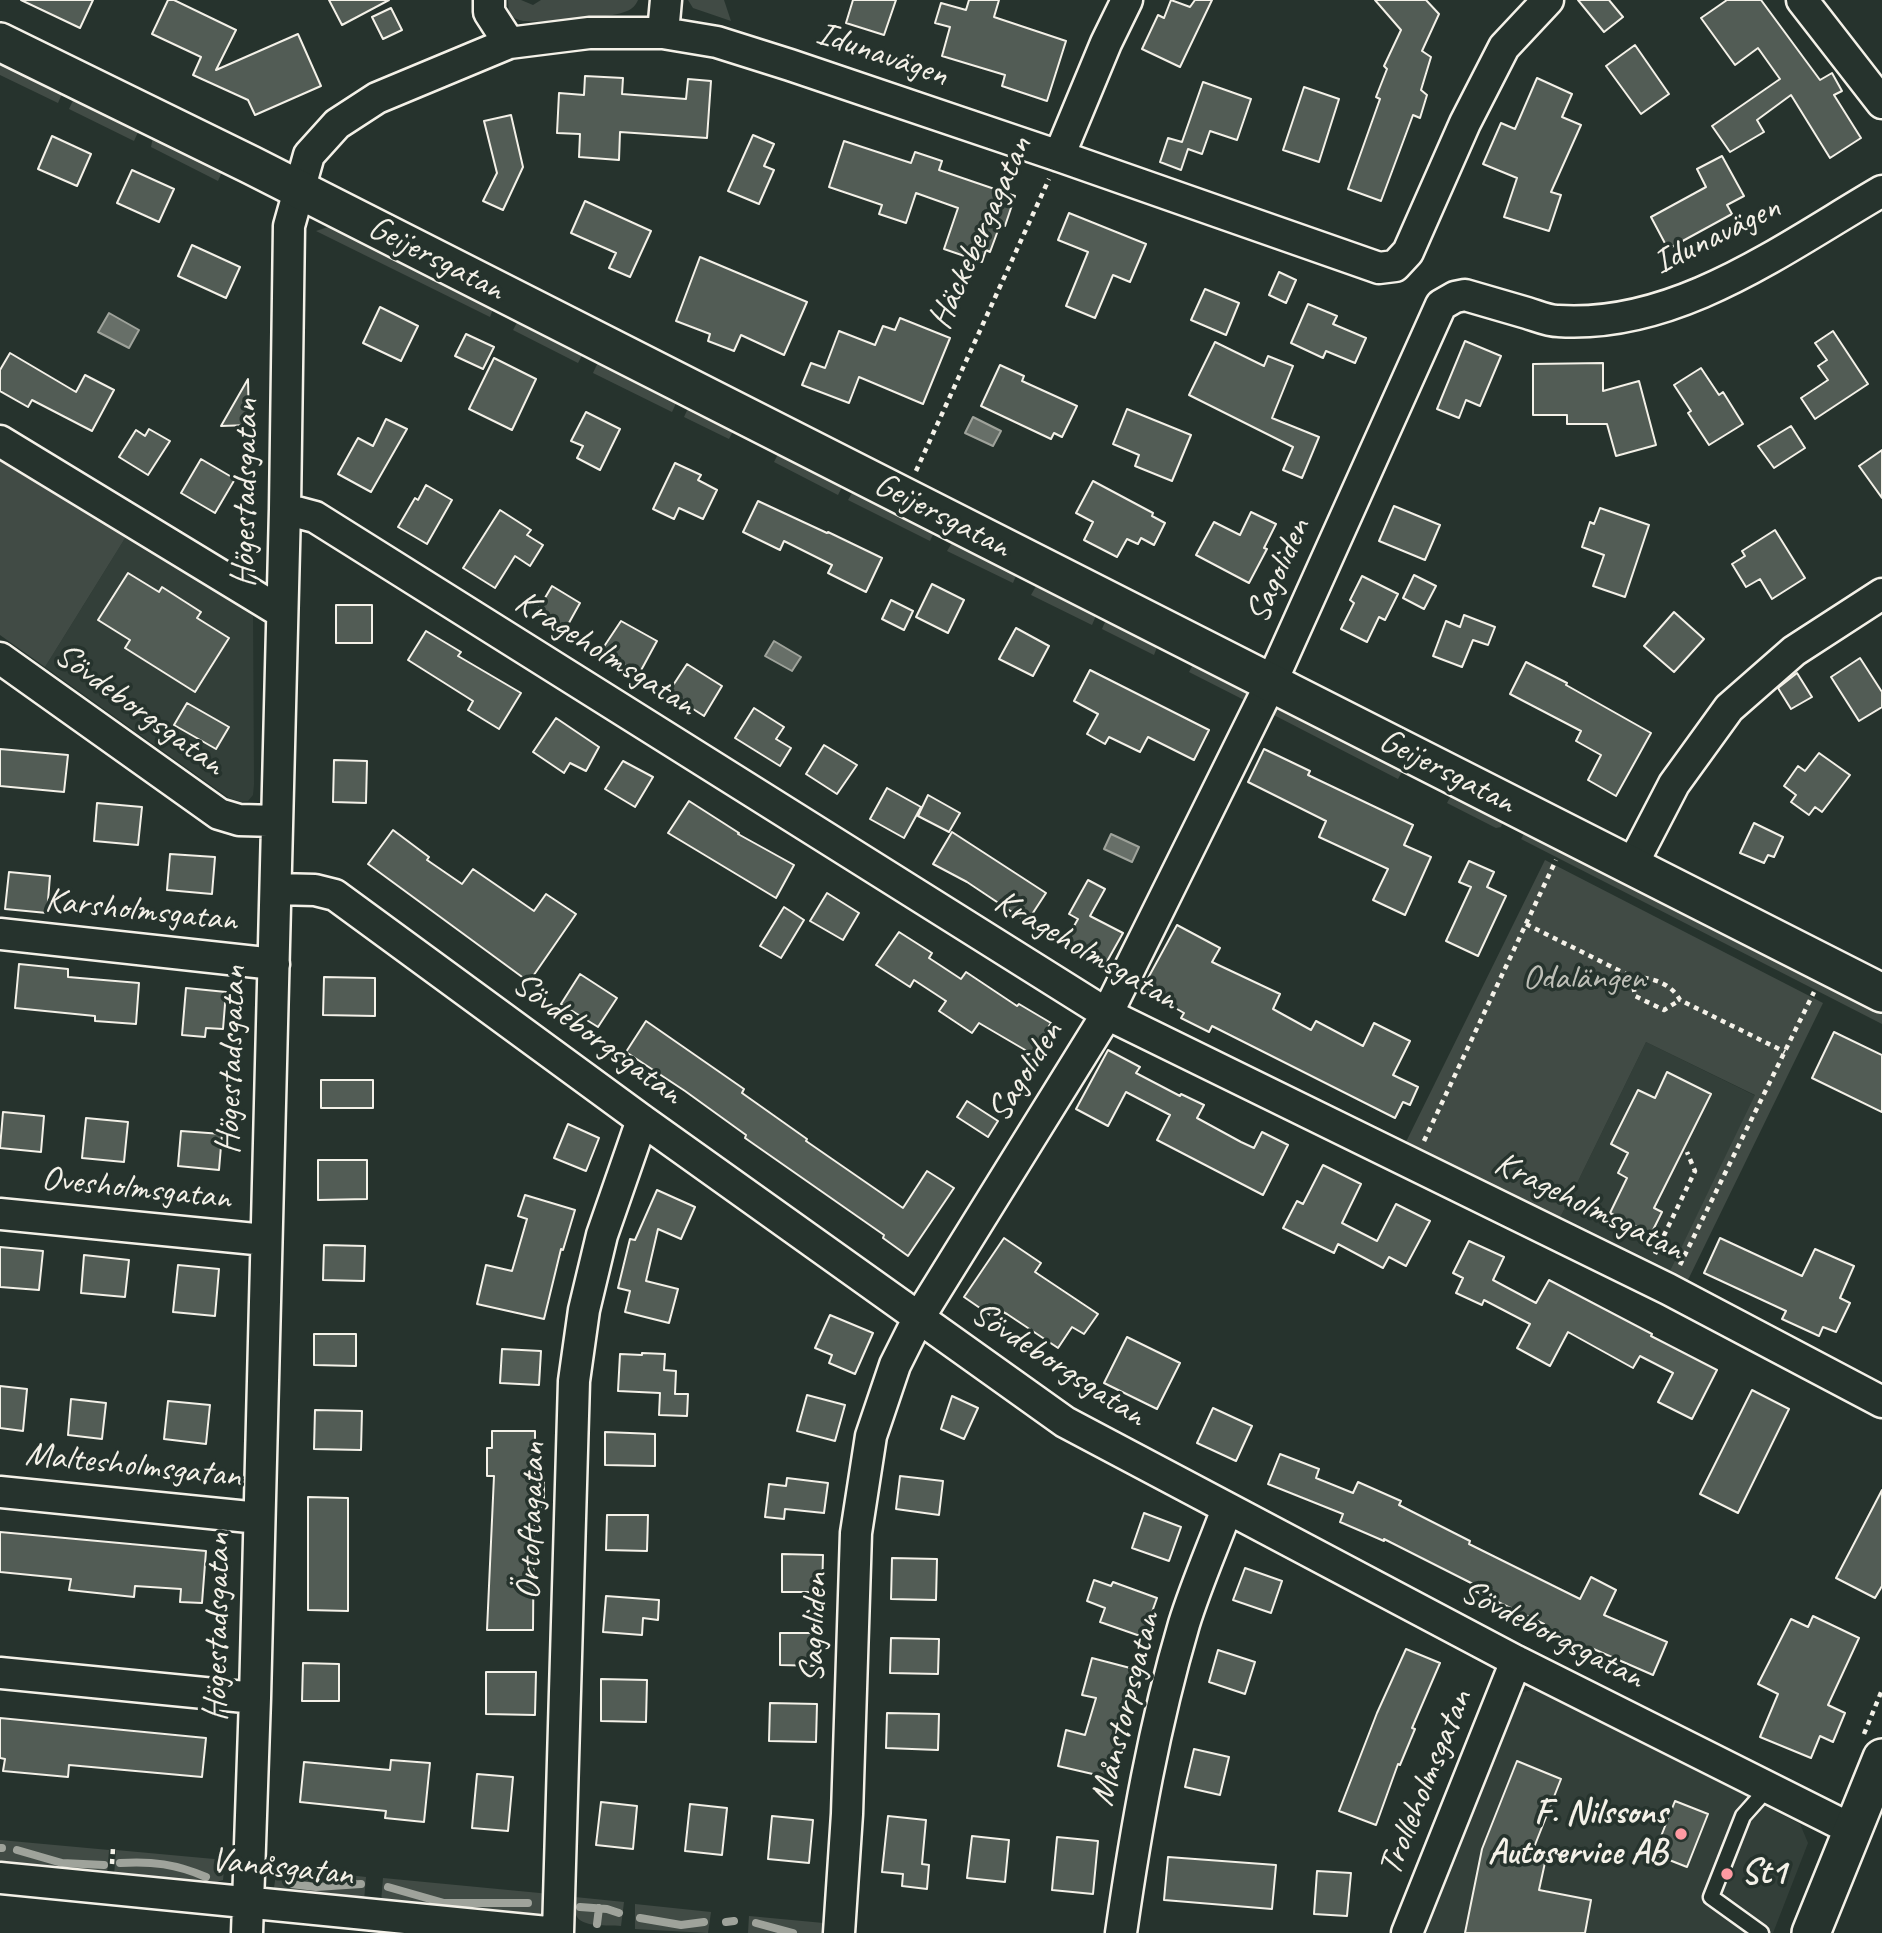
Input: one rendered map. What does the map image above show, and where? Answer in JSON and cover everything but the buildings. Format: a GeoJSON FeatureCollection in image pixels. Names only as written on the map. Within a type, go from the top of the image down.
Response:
{"type":"FeatureCollection","features":[{"type":"Feature","properties":{"kind":"street"},"geometry":{"type":"LineString","coordinates":[[489,0],[489,12],[509,43]]}},
{"type":"Feature","properties":{"kind":"street"},"geometry":{"type":"LineString","coordinates":[[663,33],[666,0]]}},
{"type":"Feature","properties":{"kind":"street","name":"Häckebergagatan"},"geometry":{"type":"LineString","coordinates":[[1059,156],[1127,0]]}},
{"type":"Feature","properties":{"kind":"street","name":"Idunavägen"},"geometry":{"type":"LineString","coordinates":[[299,190],[309,155],[337,124],[377,98],[509,43],[589,33],[663,33],[717,43],[778,61],[1379,268],[1395,266],[1408,252],[1465,122],[1504,47],[1548,0]]}},
{"type":"Feature","properties":{"kind":"street"},"geometry":{"type":"LineString","coordinates":[[1802,0],[1882,103]]}},
{"type":"Feature","properties":{"kind":"street","name":"Geijersgatan"},"geometry":{"type":"LineString","coordinates":[[0,42],[299,190],[1882,993]]}},
{"type":"Feature","properties":{"kind":"street","name":"Högestadsgatan"},"geometry":{"type":"LineString","coordinates":[[247,1933],[276,889],[289,226],[299,190]]}},
{"type":"Feature","properties":{"kind":"street","name":"Idunavägen"},"geometry":{"type":"LineString","coordinates":[[1455,296],[1465,295],[1556,321],[1591,321],[1656,309],[1693,297],[1728,281],[1882,191]]}},
{"type":"Feature","properties":{"kind":"street","name":"Sagoliden"},"geometry":{"type":"LineString","coordinates":[[839,1933],[848,1814],[856,1533],[871,1436],[895,1365],[918,1319],[1107,1014],[1271,684],[1441,305],[1455,296]]}},
{"type":"Feature","properties":{"kind":"street"},"geometry":{"type":"LineString","coordinates":[[0,441],[281,612]]}},
{"type":"Feature","properties":{"kind":"street","name":"Krageholmsgatan"},"geometry":{"type":"LineString","coordinates":[[285,509],[315,517],[1107,1014],[1656,1283],[1882,1402]]}},
{"type":"Feature","properties":{"kind":"street"},"geometry":{"type":"LineString","coordinates":[[1632,865],[1674,784],[1729,708],[1794,652],[1882,594]]}},
{"type":"Feature","properties":{"kind":"street","name":"Sövdeborgsgatan"},"geometry":{"type":"LineString","coordinates":[[0,658],[219,814],[239,820],[277,821]]}},
{"type":"Feature","properties":{"kind":"street","name":"Sövdeborgsgatan"},"geometry":{"type":"LineString","coordinates":[[276,889],[315,890],[335,895],[642,1120],[1065,1422],[1516,1661],[1853,1830]]}},
{"type":"Feature","properties":{"kind":"street","name":"Karsholmsgatan"},"geometry":{"type":"LineString","coordinates":[[0,934],[274,964]]}},
{"type":"Feature","properties":{"kind":"street","name":"Örtoftagatan"},"geometry":{"type":"LineString","coordinates":[[558,1933],[575,1381],[584,1310],[602,1235],[642,1120]]}},
{"type":"Feature","properties":{"kind":"street","name":"Ovesholmsgatan"},"geometry":{"type":"LineString","coordinates":[[0,1214],[265,1240]]}},
{"type":"Feature","properties":{"kind":"street","name":"Maltesholmsgatan"},"geometry":{"type":"LineString","coordinates":[[0,1492],[259,1518]]}},
{"type":"Feature","properties":{"kind":"street","name":"Månstorpsgatan"},"geometry":{"type":"LineString","coordinates":[[1121,1933],[1135,1832],[1155,1734],[1185,1623],[1227,1509]]}},
{"type":"Feature","properties":{"kind":"street","name":"Trolleholmsgatan"},"geometry":{"type":"LineString","coordinates":[[1407,1933],[1516,1661]]}},
{"type":"Feature","properties":{"kind":"street"},"geometry":{"type":"LineString","coordinates":[[0,1673],[255,1698]]}},
{"type":"Feature","properties":{"kind":"street"},"geometry":{"type":"LineString","coordinates":[[1811,1933],[1882,1758]]}},
{"type":"Feature","properties":{"kind":"street","name":"Vanåsgatan"},"geometry":{"type":"LineString","coordinates":[[0,1878],[558,1933]]}},
{"type":"Feature","properties":{"kind":"lane"},"geometry":{"type":"LineString","coordinates":[[1761,1933],[1710,1897],[1744,1816],[1768,1788]]}},
{"type":"Feature","properties":{"kind":"path","name":"Häckebergagatan"},"geometry":{"type":"LineString","coordinates":[[905,497],[1059,156]]}},
{"type":"Feature","properties":{"kind":"path"},"geometry":{"type":"LineString","coordinates":[[1413,1164],[1556,859]]}},
{"type":"Feature","properties":{"kind":"path"},"geometry":{"type":"LineString","coordinates":[[1526,924],[1632,976],[1647,976],[1675,990],[1680,1000],[1785,1052]]}},
{"type":"Feature","properties":{"kind":"path"},"geometry":{"type":"LineString","coordinates":[[1632,976],[1634,996],[1664,1010],[1680,1000]]}},
{"type":"Feature","properties":{"kind":"path"},"geometry":{"type":"LineString","coordinates":[[1656,1283],[1785,1052],[1814,992]]}},
{"type":"Feature","properties":{"kind":"path"},"geometry":{"type":"LineString","coordinates":[[1656,1283],[1695,1171],[1687,1152]]}},
{"type":"Feature","properties":{"kind":"shaded area"},"geometry":{"type":"Polygon","coordinates":[[[109,313],[139,330],[129,348],[98,332],[109,313]]]}},
{"type":"Feature","properties":{"kind":"shaded area"},"geometry":{"type":"Polygon","coordinates":[[[973,417],[1001,431],[993,446],[965,433],[973,417]]]}},
{"type":"Feature","properties":{"kind":"shaded area"},"geometry":{"type":"Polygon","coordinates":[[[127,535],[253,616],[254,784],[253,795],[248,801],[229,798],[45,667],[127,535]]]}},
{"type":"Feature","properties":{"kind":"shaded area"},"geometry":{"type":"Polygon","coordinates":[[[774,641],[801,657],[792,671],[765,656],[774,641]]]}},
{"type":"Feature","properties":{"kind":"shaded area"},"geometry":{"type":"Polygon","coordinates":[[[1111,834],[1139,847],[1132,862],[1104,849],[1111,834]]]}},
{"type":"Feature","properties":{"kind":"shaded area"},"geometry":{"type":"Polygon","coordinates":[[[1646,1042],[1756,1096],[1667,1277],[1558,1222],[1646,1042]]]}},
{"type":"Feature","properties":{"kind":"shaded area"},"geometry":{"type":"Polygon","coordinates":[[[1537,1688],[1800,1824],[1808,1843],[1773,1933],[1420,1933],[1518,1694],[1537,1688]]]}},
{"type":"Feature","properties":{"kind":"green space"},"geometry":{"type":"Polygon","coordinates":[[[508,0],[521,0],[533,5],[541,0],[638,0],[631,9],[619,14],[523,21],[509,14],[508,0]]]}},
{"type":"Feature","properties":{"kind":"green space"},"geometry":{"type":"Polygon","coordinates":[[[688,0],[724,0],[731,21],[693,8],[688,0]]]}},
{"type":"Feature","properties":{"kind":"green space"},"geometry":{"type":"Polygon","coordinates":[[[0,58],[64,89],[58,103],[0,75],[0,58]]]}},
{"type":"Feature","properties":{"kind":"green space"},"geometry":{"type":"Polygon","coordinates":[[[76,94],[139,130],[134,141],[69,109],[76,94]]]}},
{"type":"Feature","properties":{"kind":"green space"},"geometry":{"type":"Polygon","coordinates":[[[154,132],[224,167],[218,181],[151,147],[154,132]]]}},
{"type":"Feature","properties":{"kind":"green space"},"geometry":{"type":"Polygon","coordinates":[[[331,226],[495,304],[490,317],[316,231],[331,226]]]}},
{"type":"Feature","properties":{"kind":"green space"},"geometry":{"type":"Polygon","coordinates":[[[520,317],[585,350],[578,363],[513,330],[520,317]]]}},
{"type":"Feature","properties":{"kind":"green space"},"geometry":{"type":"Polygon","coordinates":[[[600,358],[679,397],[672,412],[593,373],[600,358]]]}},
{"type":"Feature","properties":{"kind":"green space"},"geometry":{"type":"Polygon","coordinates":[[[690,404],[735,427],[729,439],[684,417],[690,404]]]}},
{"type":"Feature","properties":{"kind":"green space"},"geometry":{"type":"Polygon","coordinates":[[[780,450],[844,483],[838,495],[774,462],[780,450]]]}},
{"type":"Feature","properties":{"kind":"green space"},"geometry":{"type":"Polygon","coordinates":[[[0,457],[127,535],[45,667],[0,635],[0,457]]]}},
{"type":"Feature","properties":{"kind":"green space"},"geometry":{"type":"Polygon","coordinates":[[[856,486],[936,528],[930,541],[848,500],[856,486]]]}},
{"type":"Feature","properties":{"kind":"green space"},"geometry":{"type":"Polygon","coordinates":[[[955,538],[1018,571],[1013,583],[947,551],[955,538]]]}},
{"type":"Feature","properties":{"kind":"green space"},"geometry":{"type":"Polygon","coordinates":[[[1039,581],[1098,611],[1092,625],[1031,595],[1039,581]]]}},
{"type":"Feature","properties":{"kind":"green space"},"geometry":{"type":"Polygon","coordinates":[[[1108,615],[1159,642],[1154,655],[1102,629],[1108,615]]]}},
{"type":"Feature","properties":{"kind":"green space"},"geometry":{"type":"Polygon","coordinates":[[[1196,659],[1245,687],[1250,703],[1189,672],[1196,659]]]}},
{"type":"Feature","properties":{"kind":"green space"},"geometry":{"type":"Polygon","coordinates":[[[1279,708],[1405,766],[1398,779],[1270,713],[1279,708]]]}},
{"type":"Feature","properties":{"kind":"green space"},"geometry":{"type":"Polygon","coordinates":[[[1454,790],[1503,820],[1501,827],[1496,828],[1447,803],[1454,790]]]}},
{"type":"Feature","properties":{"kind":"green space"},"geometry":{"type":"Polygon","coordinates":[[[1527,829],[1882,1008],[1882,1024],[1521,839],[1527,829]]]}},
{"type":"Feature","properties":{"kind":"green space","name":"Odalängen"},"geometry":{"type":"Polygon","coordinates":[[[1545,860],[1823,1003],[1685,1286],[1667,1277],[1755,1095],[1646,1042],[1558,1222],[1404,1146],[1545,860]]]}},
{"type":"Feature","properties":{"kind":"green space"},"geometry":{"type":"Polygon","coordinates":[[[0,1840],[109,1850],[107,1875],[0,1864],[0,1840]]]}},
{"type":"Feature","properties":{"kind":"green space"},"geometry":{"type":"Polygon","coordinates":[[[116,1850],[225,1860],[223,1880],[207,1885],[114,1876],[116,1850]]]}},
{"type":"Feature","properties":{"kind":"green space"},"geometry":{"type":"Polygon","coordinates":[[[277,1867],[366,1877],[364,1901],[286,1893],[274,1888],[277,1867]]]}},
{"type":"Feature","properties":{"kind":"green space"},"geometry":{"type":"Polygon","coordinates":[[[383,1878],[550,1894],[543,1912],[536,1916],[381,1903],[383,1878]]]}},
{"type":"Feature","properties":{"kind":"green space"},"geometry":{"type":"Polygon","coordinates":[[[575,1897],[624,1902],[621,1926],[583,1922],[576,1915],[575,1897]]]}},
{"type":"Feature","properties":{"kind":"green space"},"geometry":{"type":"Polygon","coordinates":[[[635,1904],[711,1912],[708,1933],[635,1929],[635,1904]]]}},
{"type":"Feature","properties":{"kind":"green space"},"geometry":{"type":"Polygon","coordinates":[[[749,1916],[834,1924],[832,1933],[748,1933],[749,1916]]]}},
{"type":"Feature","properties":{"kind":"waterway"},"geometry":{"type":"LineString","coordinates":[[17,1850],[62,1863],[104,1865]]}},
{"type":"Feature","properties":{"kind":"waterway"},"geometry":{"type":"LineString","coordinates":[[120,1863],[164,1864],[206,1877]]}},
{"type":"Feature","properties":{"kind":"waterway"},"geometry":{"type":"LineString","coordinates":[[291,1884],[316,1887],[361,1884]]}},
{"type":"Feature","properties":{"kind":"waterway"},"geometry":{"type":"LineString","coordinates":[[388,1887],[444,1903],[528,1903]]}},
{"type":"Feature","properties":{"kind":"waterway"},"geometry":{"type":"LineString","coordinates":[[580,1907],[607,1909],[619,1913]]}},
{"type":"Feature","properties":{"kind":"waterway"},"geometry":{"type":"LineString","coordinates":[[597,1924],[599,1908]]}},
{"type":"Feature","properties":{"kind":"waterway"},"geometry":{"type":"LineString","coordinates":[[640,1918],[681,1925],[704,1922]]}},
{"type":"Feature","properties":{"kind":"waterway"},"geometry":{"type":"LineString","coordinates":[[726,1922],[734,1921]]}},
{"type":"Feature","properties":{"kind":"waterway"},"geometry":{"type":"LineString","coordinates":[[756,1923],[793,1933]]}},
{"type":"Feature","properties":{"kind":"place","name":"F. Nilssons Autoservice AB"},"geometry":{"type":"Point","coordinates":[1681,1834]}},
{"type":"Feature","properties":{"kind":"place","name":"St1"},"geometry":{"type":"Point","coordinates":[1727,1874]}}]}
